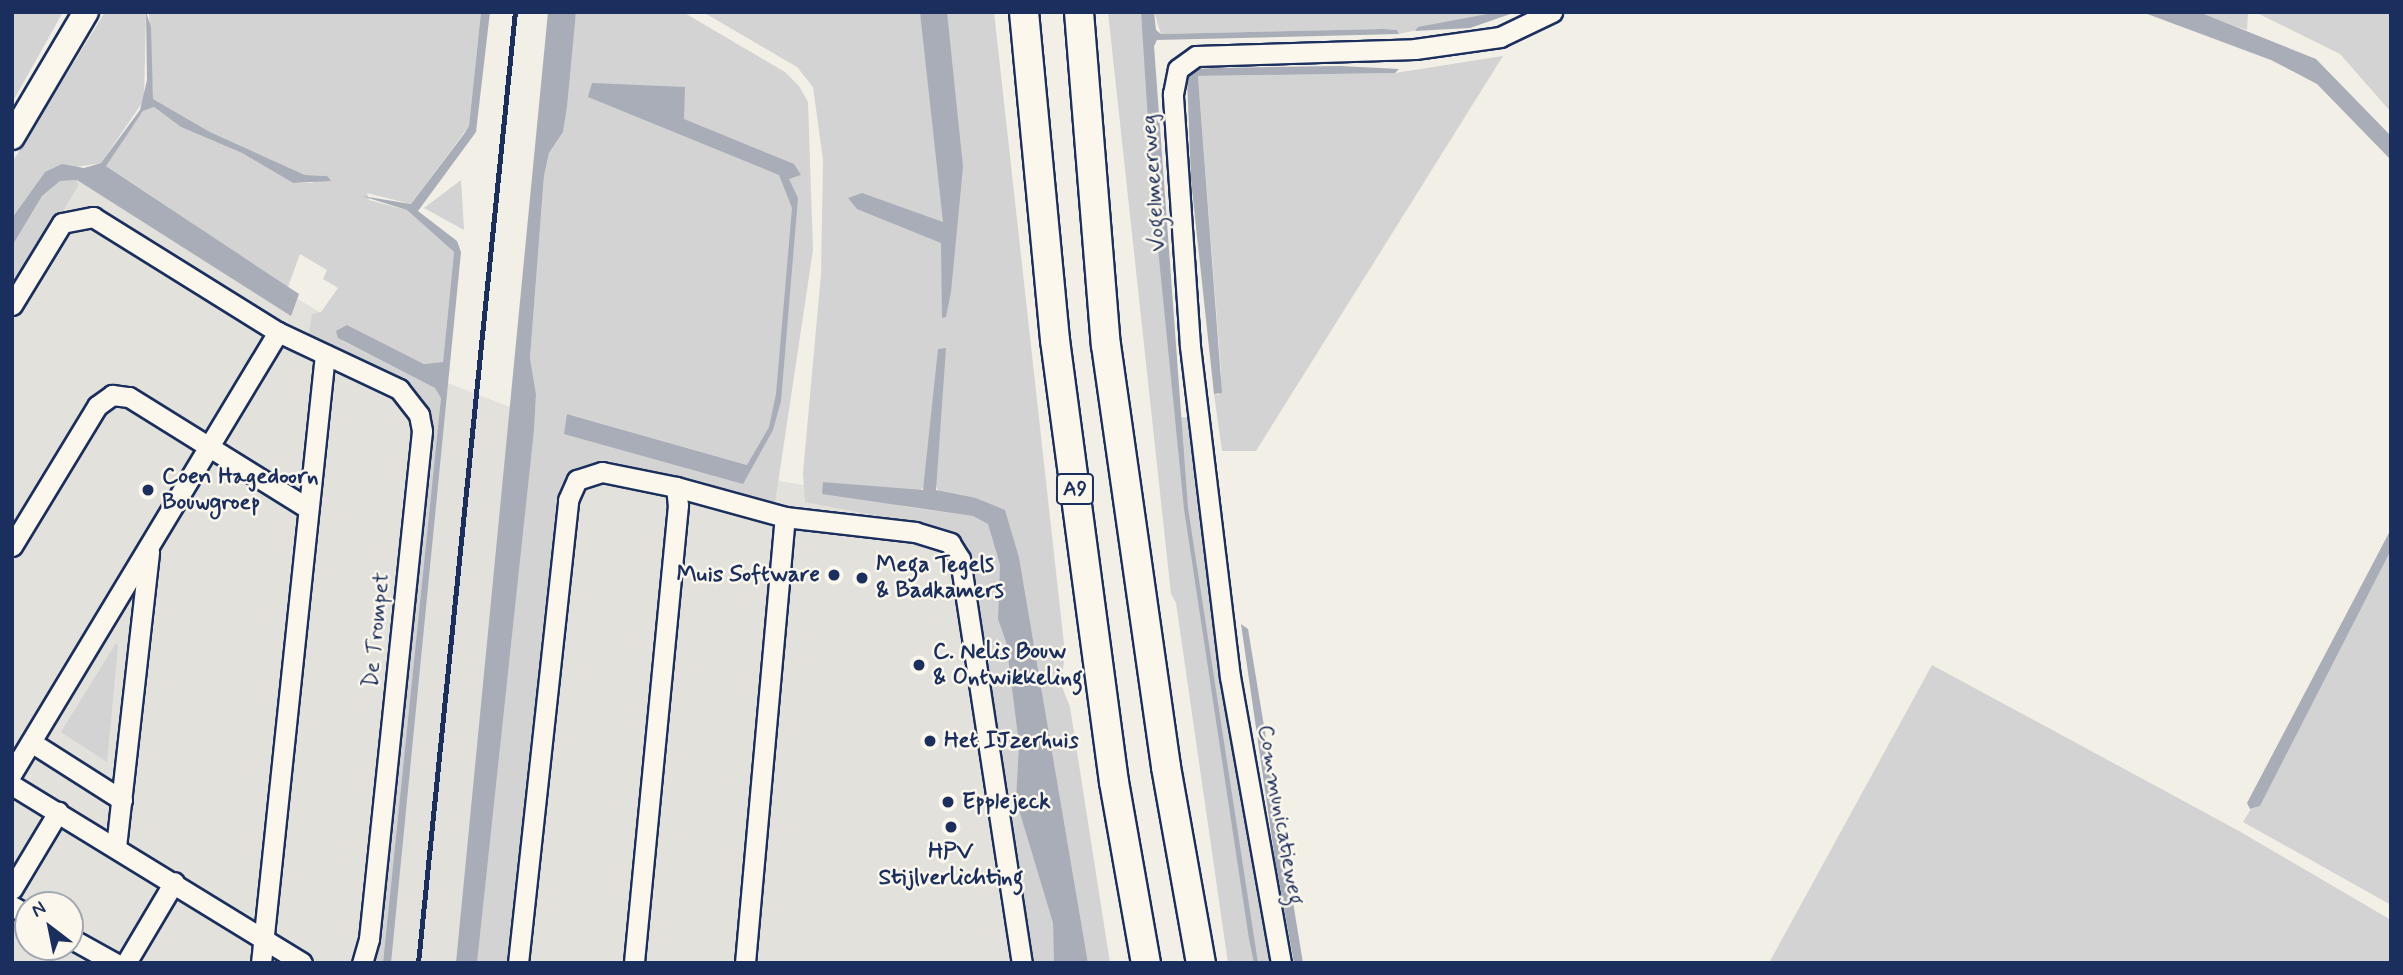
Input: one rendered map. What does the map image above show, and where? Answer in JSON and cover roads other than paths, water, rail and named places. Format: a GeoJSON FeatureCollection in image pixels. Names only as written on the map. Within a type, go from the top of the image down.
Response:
{"type":"FeatureCollection","features":[{"type":"Feature","properties":{"kind":"highway","name":"A9"},"geometry":{"type":"LineString","coordinates":[[1024,12],[1056,354],[1114,782],[1146,963]]}},
{"type":"Feature","properties":{"kind":"highway","name":"A9"},"geometry":{"type":"LineString","coordinates":[[1079,12],[1106,345],[1166,767],[1201,963]]}},
{"type":"Feature","properties":{"kind":"main road"},"geometry":{"type":"LineString","coordinates":[[12,137],[86,12]]}},
{"type":"Feature","properties":{"kind":"street","name":"Vogelmeerweg"},"geometry":{"type":"LineString","coordinates":[[1230,677],[1190,346],[1173,94],[1178,69],[1196,56],[1415,49],[1500,37],[1552,12]]}},
{"type":"Feature","properties":{"kind":"street","name":"De Trompet"},"geometry":{"type":"LineString","coordinates":[[12,305],[62,223],[93,216],[278,332],[399,390],[411,400],[422,431],[369,939],[362,963]]}},
{"type":"Feature","properties":{"kind":"street"},"geometry":{"type":"LineString","coordinates":[[12,773],[278,332]]}},
{"type":"Feature","properties":{"kind":"street"},"geometry":{"type":"LineString","coordinates":[[261,963],[306,507],[325,354]]}},
{"type":"Feature","properties":{"kind":"street"},"geometry":{"type":"LineString","coordinates":[[12,546],[97,406],[112,395],[129,397],[208,449],[306,507]]}},
{"type":"Feature","properties":{"kind":"street"},"geometry":{"type":"LineString","coordinates":[[518,963],[568,500],[577,481],[602,472],[676,487],[785,517],[915,532],[950,543],[960,559],[1023,963]]}},
{"type":"Feature","properties":{"kind":"street"},"geometry":{"type":"LineString","coordinates":[[634,963],[676,487]]}},
{"type":"Feature","properties":{"kind":"street"},"geometry":{"type":"LineString","coordinates":[[746,963],[785,517]]}},
{"type":"Feature","properties":{"kind":"street"},"geometry":{"type":"LineString","coordinates":[[117,847],[149,546]]}},
{"type":"Feature","properties":{"kind":"street","name":"Communicatieweg"},"geometry":{"type":"LineString","coordinates":[[1230,677],[1281,963]]}},
{"type":"Feature","properties":{"kind":"street"},"geometry":{"type":"LineString","coordinates":[[31,742],[122,800]]}},
{"type":"Feature","properties":{"kind":"street"},"geometry":{"type":"LineString","coordinates":[[12,785],[264,937],[302,963]]}},
{"type":"Feature","properties":{"kind":"street"},"geometry":{"type":"LineString","coordinates":[[12,889],[58,812]]}},
{"type":"Feature","properties":{"kind":"street"},"geometry":{"type":"LineString","coordinates":[[126,963],[174,882]]}},
{"type":"Feature","properties":{"kind":"street"},"geometry":{"type":"LineString","coordinates":[[84,946],[115,963]]}},
{"type":"Feature","properties":{"kind":"railway"},"geometry":{"type":"LineString","coordinates":[[418,963],[515,12]]}},
{"type":"Feature","properties":{"kind":"place","name":"Coen Hagedoorn Bouwgroep"},"geometry":{"type":"Point","coordinates":[148,490]}},
{"type":"Feature","properties":{"kind":"place","name":"Muis Software"},"geometry":{"type":"Point","coordinates":[834,575]}},
{"type":"Feature","properties":{"kind":"place","name":"Mega Tegels & Badkamers"},"geometry":{"type":"Point","coordinates":[862,578]}},
{"type":"Feature","properties":{"kind":"place","name":"C. Nelis Bouw & Ontwikkeling"},"geometry":{"type":"Point","coordinates":[919,665]}},
{"type":"Feature","properties":{"kind":"place","name":"Het IJzerhuis"},"geometry":{"type":"Point","coordinates":[930,741]}},
{"type":"Feature","properties":{"kind":"place","name":"Epplejeck"},"geometry":{"type":"Point","coordinates":[948,802]}},
{"type":"Feature","properties":{"kind":"place","name":"HPV Stijlverlichting"},"geometry":{"type":"Point","coordinates":[951,827]}}]}
